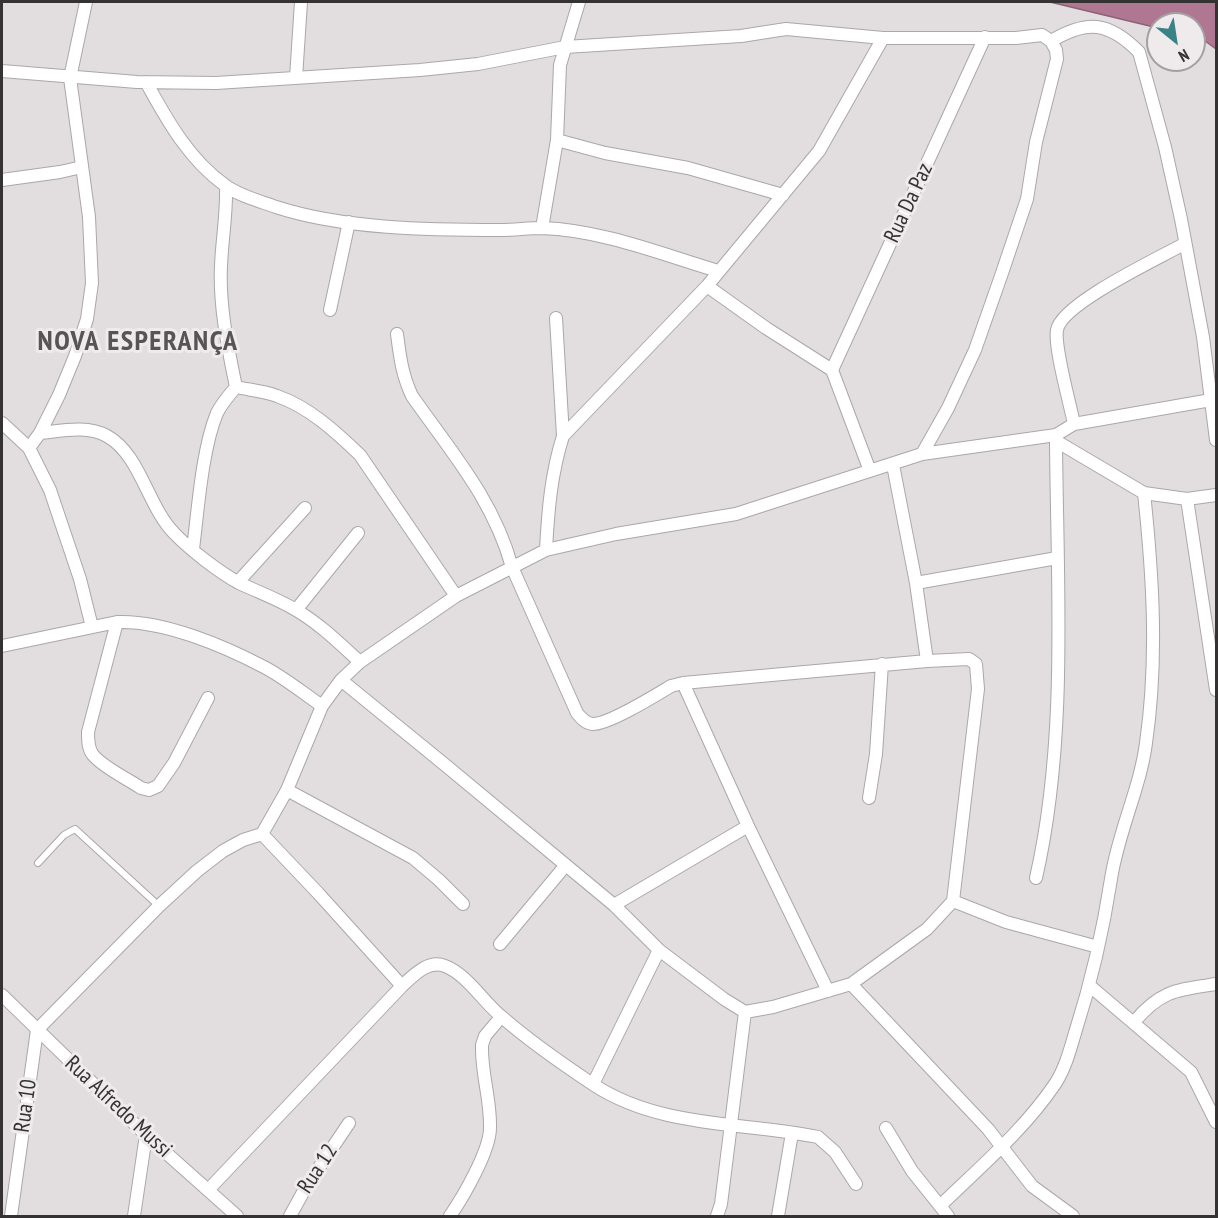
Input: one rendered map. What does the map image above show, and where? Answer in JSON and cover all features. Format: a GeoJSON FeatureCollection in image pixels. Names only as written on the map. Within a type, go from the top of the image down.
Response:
{"type":"FeatureCollection","features":[{"type":"Feature","properties":{"kind":"street"},"geometry":{"type":"LineString","coordinates":[[30,448],[40,434],[59,395],[87,320],[92,283],[89,217],[70,78],[86,2]]}},
{"type":"Feature","properties":{"kind":"street"},"geometry":{"type":"LineString","coordinates":[[296,78],[301,2]]}},
{"type":"Feature","properties":{"kind":"street"},"geometry":{"type":"LineString","coordinates":[[542,228],[557,140],[560,64],[579,2]]}},
{"type":"Feature","properties":{"kind":"street"},"geometry":{"type":"LineString","coordinates":[[1051,41],[1069,31],[1093,25],[1114,32],[1129,41],[1139,52],[1166,147],[1181,219],[1203,338],[1216,440]]}},
{"type":"Feature","properties":{"kind":"street"},"geometry":{"type":"LineString","coordinates":[[2,71],[70,78],[216,83],[478,64],[564,46],[741,36],[786,29],[883,39],[1042,35],[1051,41],[1056,50],[1057,59],[1036,142],[1027,199],[975,350],[948,408],[922,454]]}},
{"type":"Feature","properties":{"kind":"street","name":"Rua Da Paz"},"geometry":{"type":"LineString","coordinates":[[832,370],[986,37]]}},
{"type":"Feature","properties":{"kind":"street"},"geometry":{"type":"LineString","coordinates":[[563,436],[707,286],[819,151],[883,39]]}},
{"type":"Feature","properties":{"kind":"street"},"geometry":{"type":"LineString","coordinates":[[146,82],[171,128],[197,160],[226,186],[256,201],[296,213],[349,222],[432,229],[542,228],[588,234],[718,271]]}},
{"type":"Feature","properties":{"kind":"street"},"geometry":{"type":"LineString","coordinates":[[557,140],[605,153],[688,168],[783,195]]}},
{"type":"Feature","properties":{"kind":"street"},"geometry":{"type":"LineString","coordinates":[[2,180],[82,167]]}},
{"type":"Feature","properties":{"kind":"street"},"geometry":{"type":"LineString","coordinates":[[226,186],[227,205],[221,268],[225,336],[236,387]]}},
{"type":"Feature","properties":{"kind":"street"},"geometry":{"type":"LineString","coordinates":[[330,310],[349,222]]}},
{"type":"Feature","properties":{"kind":"street"},"geometry":{"type":"LineString","coordinates":[[1074,424],[1058,350],[1056,333],[1058,323],[1075,308],[1109,285],[1184,244]]}},
{"type":"Feature","properties":{"kind":"street"},"geometry":{"type":"LineString","coordinates":[[707,286],[766,328],[832,370],[870,471]]}},
{"type":"Feature","properties":{"kind":"street"},"geometry":{"type":"LineString","coordinates":[[546,550],[549,496],[554,465],[563,436],[556,318]]}},
{"type":"Feature","properties":{"kind":"street"},"geometry":{"type":"LineString","coordinates":[[341,681],[614,905],[659,950],[745,1012],[773,1007],[851,984],[927,929],[953,901],[978,689],[976,664],[969,659],[927,661],[682,683],[672,686],[605,722],[592,724],[583,720],[577,713],[512,567],[505,543],[487,503],[471,477],[412,396],[403,378],[397,334]]}},
{"type":"Feature","properties":{"kind":"street"},"geometry":{"type":"LineString","coordinates":[[193,549],[201,484],[211,432],[221,406],[236,387]]}},
{"type":"Feature","properties":{"kind":"street"},"geometry":{"type":"LineString","coordinates":[[236,387],[277,395],[299,406],[340,436],[360,455],[456,596]]}},
{"type":"Feature","properties":{"kind":"street"},"geometry":{"type":"LineString","coordinates":[[37,1030],[159,906],[197,871],[223,851],[243,840],[262,834],[287,790],[322,706],[341,681],[360,662],[456,596],[546,550],[616,534],[736,514],[922,454],[1056,438],[1074,424],[1211,400]]}},
{"type":"Feature","properties":{"kind":"street"},"geometry":{"type":"LineString","coordinates":[[2,423],[30,448],[53,500],[80,579],[92,627]]}},
{"type":"Feature","properties":{"kind":"street"},"geometry":{"type":"LineString","coordinates":[[40,434],[73,430],[93,431],[107,436],[133,463],[161,518],[172,531],[238,582],[296,610],[324,629],[360,662]]}},
{"type":"Feature","properties":{"kind":"street"},"geometry":{"type":"LineString","coordinates":[[1056,438],[1144,494],[1187,499],[1216,495]]}},
{"type":"Feature","properties":{"kind":"street"},"geometry":{"type":"LineString","coordinates":[[1036,878],[1048,811],[1058,686],[1056,438]]}},
{"type":"Feature","properties":{"kind":"street"},"geometry":{"type":"LineString","coordinates":[[893,465],[916,583],[927,661]]}},
{"type":"Feature","properties":{"kind":"street"},"geometry":{"type":"LineString","coordinates":[[940,1206],[1002,1146],[1043,1099],[1061,1074],[1090,986],[1109,900],[1115,857],[1134,796],[1146,744],[1154,651],[1151,558],[1144,494]]}},
{"type":"Feature","properties":{"kind":"street"},"geometry":{"type":"LineString","coordinates":[[1187,499],[1216,690]]}},
{"type":"Feature","properties":{"kind":"street"},"geometry":{"type":"LineString","coordinates":[[238,582],[304,508]]}},
{"type":"Feature","properties":{"kind":"street"},"geometry":{"type":"LineString","coordinates":[[296,610],[358,534]]}},
{"type":"Feature","properties":{"kind":"street"},"geometry":{"type":"LineString","coordinates":[[916,583],[1057,558]]}},
{"type":"Feature","properties":{"kind":"street"},"geometry":{"type":"LineString","coordinates":[[2,646],[117,622],[133,621],[202,639],[265,668],[322,706]]}},
{"type":"Feature","properties":{"kind":"street"},"geometry":{"type":"LineString","coordinates":[[117,622],[88,732],[92,754],[101,762],[141,788],[149,790],[158,786],[174,763],[208,698]]}},
{"type":"Feature","properties":{"kind":"street"},"geometry":{"type":"LineString","coordinates":[[868,798],[876,754],[882,664]]}},
{"type":"Feature","properties":{"kind":"street"},"geometry":{"type":"LineString","coordinates":[[682,683],[828,991]]}},
{"type":"Feature","properties":{"kind":"street"},"geometry":{"type":"LineString","coordinates":[[287,790],[413,858],[463,904]]}},
{"type":"Feature","properties":{"kind":"street"},"geometry":{"type":"LineString","coordinates":[[614,905],[748,826]]}},
{"type":"Feature","properties":{"kind":"street"},"geometry":{"type":"LineString","coordinates":[[262,834],[402,986]]}},
{"type":"Feature","properties":{"kind":"street"},"geometry":{"type":"LineString","coordinates":[[500,944],[565,866]]}},
{"type":"Feature","properties":{"kind":"street"},"geometry":{"type":"LineString","coordinates":[[953,901],[1006,922],[1098,947]]}},
{"type":"Feature","properties":{"kind":"street"},"geometry":{"type":"LineString","coordinates":[[593,1084],[659,950]]}},
{"type":"Feature","properties":{"kind":"street"},"geometry":{"type":"LineString","coordinates":[[209,1189],[402,986],[429,966],[437,963],[446,966],[470,985],[501,1017],[593,1084],[625,1101],[658,1113],[818,1137],[835,1152],[856,1184]]}},
{"type":"Feature","properties":{"kind":"street"},"geometry":{"type":"LineString","coordinates":[[851,984],[1002,1146],[1032,1186],[1073,1216]]}},
{"type":"Feature","properties":{"kind":"street"},"geometry":{"type":"LineString","coordinates":[[1134,1022],[1151,1003],[1169,993],[1180,989],[1216,984]]}},
{"type":"Feature","properties":{"kind":"street"},"geometry":{"type":"LineString","coordinates":[[1090,986],[1191,1072],[1216,1122]]}},
{"type":"Feature","properties":{"kind":"street","name":"Rua Alfredo Mussi"},"geometry":{"type":"LineString","coordinates":[[2,995],[146,1135],[237,1216]]}},
{"type":"Feature","properties":{"kind":"street"},"geometry":{"type":"LineString","coordinates":[[717,1216],[721,1204],[745,1012]]}},
{"type":"Feature","properties":{"kind":"street"},"geometry":{"type":"LineString","coordinates":[[450,1216],[465,1194],[479,1165],[490,1131],[482,1045],[485,1036],[501,1017]]}},
{"type":"Feature","properties":{"kind":"street","name":"Rua 10"},"geometry":{"type":"LineString","coordinates":[[11,1216],[37,1030]]}},
{"type":"Feature","properties":{"kind":"street","name":"Rua 12"},"geometry":{"type":"LineString","coordinates":[[290,1216],[306,1187],[349,1123]]}},
{"type":"Feature","properties":{"kind":"street"},"geometry":{"type":"LineString","coordinates":[[886,1128],[912,1171],[948,1216]]}},
{"type":"Feature","properties":{"kind":"street"},"geometry":{"type":"LineString","coordinates":[[778,1216],[792,1133]]}},
{"type":"Feature","properties":{"kind":"street"},"geometry":{"type":"LineString","coordinates":[[134,1216],[146,1135]]}},
{"type":"Feature","properties":{"kind":"lane"},"geometry":{"type":"LineString","coordinates":[[38,862],[64,835],[75,830],[159,906]]}},
{"type":"Feature","properties":{"kind":"shaded area"},"geometry":{"type":"Polygon","coordinates":[[[1050,2],[1216,2],[1216,49],[1206,42],[1206,12],[1146,12],[1146,25],[1050,2]]]}},
{"type":"Feature","properties":{"kind":"district","name":"NOVA ESPERANÇA"},"geometry":{"type":"Point","coordinates":[138,342]}}]}
